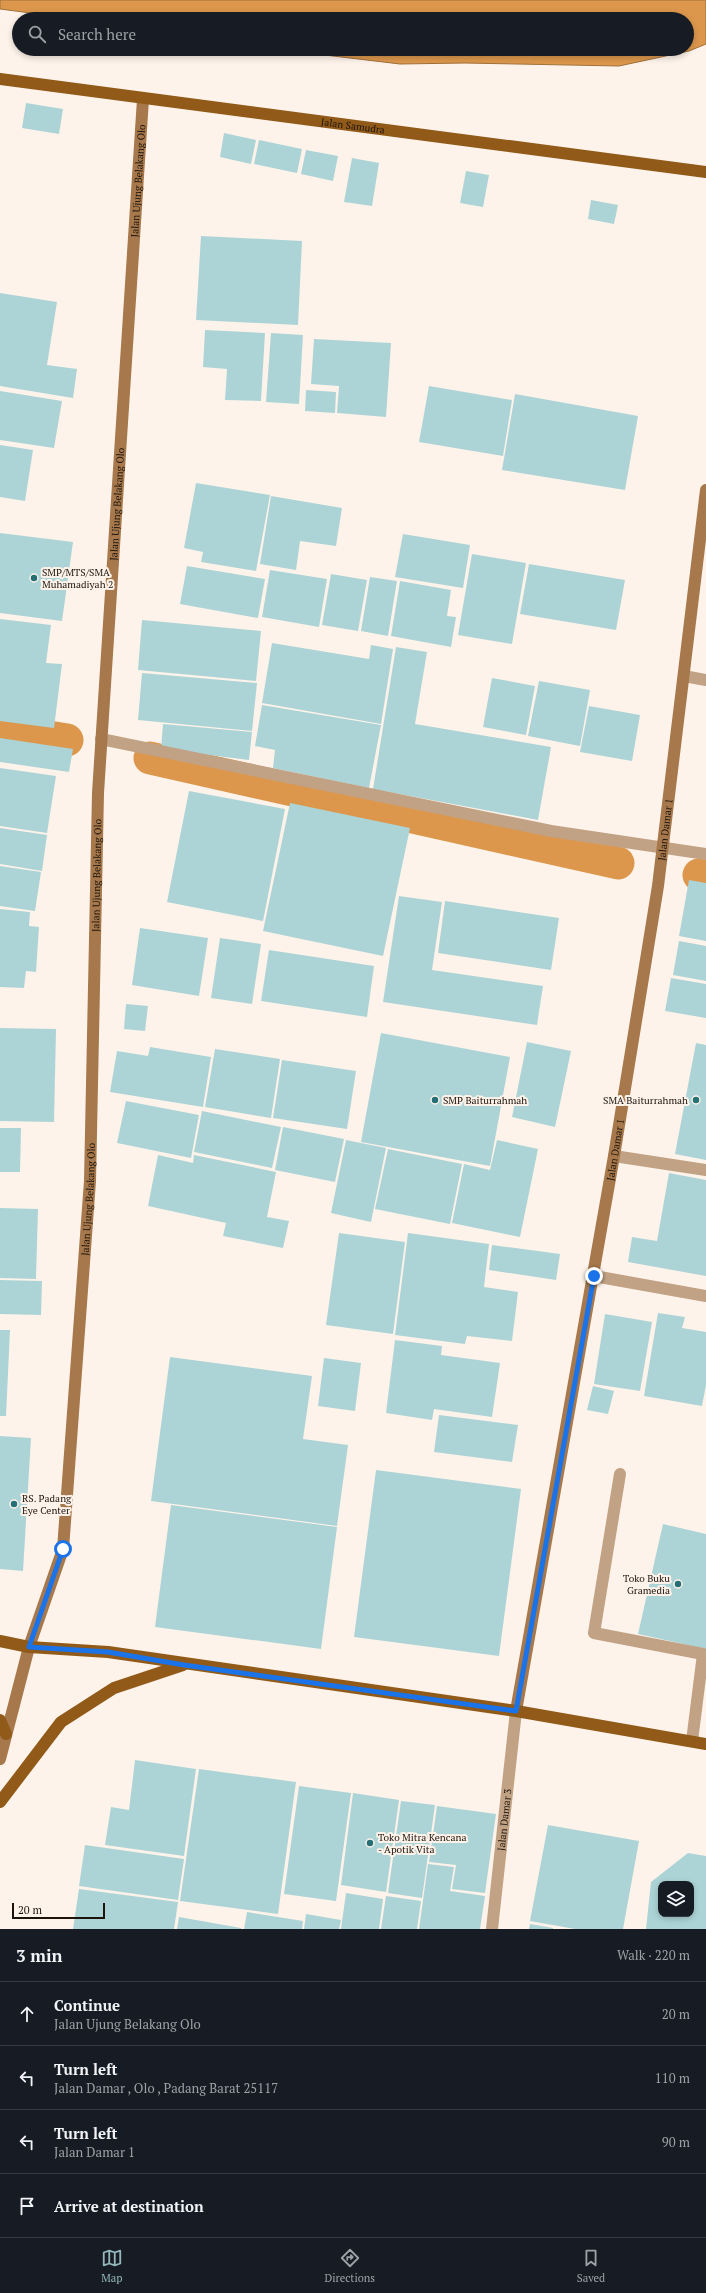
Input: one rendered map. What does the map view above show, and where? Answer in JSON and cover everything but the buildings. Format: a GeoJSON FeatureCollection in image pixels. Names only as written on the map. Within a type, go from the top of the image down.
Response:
{"type":"FeatureCollection","features":[{"type":"Feature","properties":{"kind":"main road","name":"Jalan Samudra"},"geometry":{"type":"LineString","coordinates":[[0,79],[706,172]]}},
{"type":"Feature","properties":{"kind":"main road"},"geometry":{"type":"LineString","coordinates":[[0,1641],[29,1647],[108,1652],[184,1665],[516,1711],[706,1744]]}},
{"type":"Feature","properties":{"kind":"main road"},"geometry":{"type":"LineString","coordinates":[[0,1802],[61,1722],[114,1688],[184,1665]]}},
{"type":"Feature","properties":{"kind":"main road"},"geometry":{"type":"LineString","coordinates":[[0,1720],[6,1734]]}},
{"type":"Feature","properties":{"kind":"street","name":"Jalan Ujung Belakang Olo"},"geometry":{"type":"LineString","coordinates":[[0,1759],[29,1647],[63,1549],[90,1181],[98,793],[143,98]]}},
{"type":"Feature","properties":{"kind":"street","name":"Jalan Damar 1"},"geometry":{"type":"LineString","coordinates":[[516,1711],[594,1276],[658,886],[706,490]]}},
{"type":"Feature","properties":{"kind":"street"},"geometry":{"type":"LineString","coordinates":[[684,676],[706,680]]}},
{"type":"Feature","properties":{"kind":"street"},"geometry":{"type":"LineString","coordinates":[[101,741],[551,831],[663,850],[706,854]]}},
{"type":"Feature","properties":{"kind":"street"},"geometry":{"type":"LineString","coordinates":[[614,1156],[706,1170]]}},
{"type":"Feature","properties":{"kind":"street"},"geometry":{"type":"LineString","coordinates":[[594,1276],[706,1296]]}},
{"type":"Feature","properties":{"kind":"street"},"geometry":{"type":"LineString","coordinates":[[620,1474],[594,1633],[703,1654],[692,1741]]}},
{"type":"Feature","properties":{"kind":"street","name":"Jalan Damar 3"},"geometry":{"type":"LineString","coordinates":[[492,1929],[516,1711]]}},
{"type":"Feature","properties":{"kind":"shaded area"},"geometry":{"type":"Polygon","coordinates":[[[0,0],[706,0],[706,44],[694,49],[694,12],[23,12],[0,9],[0,0]]]}},
{"type":"Feature","properties":{"kind":"shaded area"},"geometry":{"type":"Polygon","coordinates":[[[333,56],[666,56],[619,66],[465,63],[400,64],[333,56]]]}},
{"type":"Feature","properties":{"kind":"waterway"},"geometry":{"type":"LineString","coordinates":[[0,729],[67,740]]}},
{"type":"Feature","properties":{"kind":"waterway"},"geometry":{"type":"LineString","coordinates":[[150,758],[618,863]]}},
{"type":"Feature","properties":{"kind":"waterway"},"geometry":{"type":"LineString","coordinates":[[699,875],[706,877]]}},
{"type":"Feature","properties":{"kind":"place","name":"SMP/MTS/SMA Muhamadiyah 2"},"geometry":{"type":"Point","coordinates":[34,578]}},
{"type":"Feature","properties":{"kind":"place","name":"SMP Baiturrahmah"},"geometry":{"type":"Point","coordinates":[435,1100]}},
{"type":"Feature","properties":{"kind":"place","name":"SMA Baiturrahmah"},"geometry":{"type":"Point","coordinates":[696,1100]}},
{"type":"Feature","properties":{"kind":"place","name":"RS. Padang Eye Center"},"geometry":{"type":"Point","coordinates":[14,1504]}},
{"type":"Feature","properties":{"kind":"place","name":"Toko Buku Gramedia"},"geometry":{"type":"Point","coordinates":[678,1584]}},
{"type":"Feature","properties":{"kind":"place","name":"Toko Mitra Kencana - Apotik Vita"},"geometry":{"type":"Point","coordinates":[370,1843]}},
{"type":"Feature","properties":{"kind":"route"},"geometry":{"type":"LineString","coordinates":[[63,1549],[29,1647],[108,1652],[164,1660],[184,1665],[516,1711],[594,1276]]}}]}
